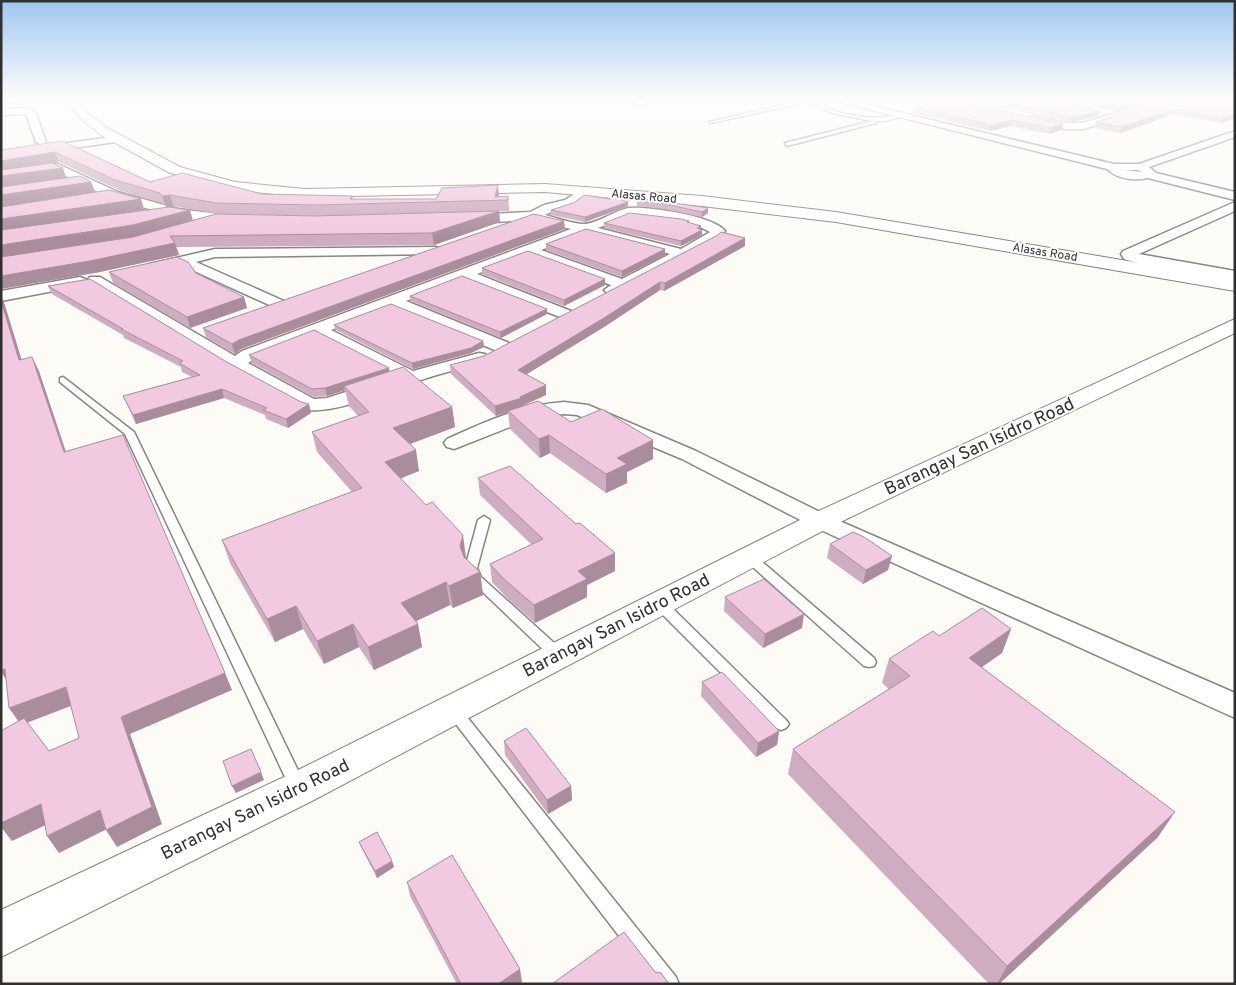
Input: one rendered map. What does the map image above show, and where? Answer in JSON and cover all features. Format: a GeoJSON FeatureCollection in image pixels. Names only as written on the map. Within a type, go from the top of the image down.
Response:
{"type":"FeatureCollection","features":[{"type":"Feature","properties":{"kind":"street"},"geometry":{"type":"LineString","coordinates":[[1,147],[17,145]]}},
{"type":"Feature","properties":{"kind":"street"},"geometry":{"type":"LineString","coordinates":[[1,155],[60,145]]}},
{"type":"Feature","properties":{"kind":"street","name":"Alasas Road"},"geometry":{"type":"LineString","coordinates":[[129,145],[175,170],[234,186],[265,190],[305,193],[486,188],[565,189],[758,207],[836,218],[1235,285]]}},
{"type":"Feature","properties":{"kind":"street"},"geometry":{"type":"LineString","coordinates":[[1022,145],[1114,167],[1112,168],[1114,171],[1136,176],[1208,145]]}},
{"type":"Feature","properties":{"kind":"street"},"geometry":{"type":"LineString","coordinates":[[1,160],[38,155],[58,168],[114,195],[173,212],[219,220],[248,221]]}},
{"type":"Feature","properties":{"kind":"street"},"geometry":{"type":"LineString","coordinates":[[1,176],[58,168]]}},
{"type":"Feature","properties":{"kind":"street"},"geometry":{"type":"LineString","coordinates":[[1144,171],[1235,196]]}},
{"type":"Feature","properties":{"kind":"street"},"geometry":{"type":"LineString","coordinates":[[65,184],[84,181]]}},
{"type":"Feature","properties":{"kind":"street"},"geometry":{"type":"LineString","coordinates":[[548,208],[548,201],[565,189]]}},
{"type":"Feature","properties":{"kind":"street"},"geometry":{"type":"LineString","coordinates":[[490,232],[534,216],[548,208],[569,203],[586,191]]}},
{"type":"Feature","properties":{"kind":"street"},"geometry":{"type":"LineString","coordinates":[[95,198],[114,195]]}},
{"type":"Feature","properties":{"kind":"street"},"geometry":{"type":"LineString","coordinates":[[1235,206],[1128,254],[1141,260],[1235,276]]}},
{"type":"Feature","properties":{"kind":"street"},"geometry":{"type":"LineString","coordinates":[[136,216],[173,212]]}},
{"type":"Feature","properties":{"kind":"street"},"geometry":{"type":"LineString","coordinates":[[235,364],[248,355],[629,212],[702,223],[718,231],[712,238],[598,297]]}},
{"type":"Feature","properties":{"kind":"street"},"geometry":{"type":"LineString","coordinates":[[454,219],[534,216],[682,253]]}},
{"type":"Feature","properties":{"kind":"street"},"geometry":{"type":"LineString","coordinates":[[190,230],[219,220]]}},
{"type":"Feature","properties":{"kind":"street"},"geometry":{"type":"LineString","coordinates":[[389,266],[453,245]]}},
{"type":"Feature","properties":{"kind":"street"},"geometry":{"type":"LineString","coordinates":[[530,250],[623,284]]}},
{"type":"Feature","properties":{"kind":"street"},"geometry":{"type":"LineString","coordinates":[[144,269],[215,253],[228,252],[435,251]]}},
{"type":"Feature","properties":{"kind":"street"},"geometry":{"type":"LineString","coordinates":[[183,261],[283,303],[260,311]]}},
{"type":"Feature","properties":{"kind":"street"},"geometry":{"type":"LineString","coordinates":[[465,275],[565,314]]}},
{"type":"Feature","properties":{"kind":"street"},"geometry":{"type":"LineString","coordinates":[[1,296],[114,276]]}},
{"type":"Feature","properties":{"kind":"street"},"geometry":{"type":"LineString","coordinates":[[95,280],[235,364],[312,405],[318,406],[478,359],[510,342],[392,301]]}},
{"type":"Feature","properties":{"kind":"street"},"geometry":{"type":"LineString","coordinates":[[549,322],[582,306]]}},
{"type":"Feature","properties":{"kind":"street","name":"Barangay San Isidro Road"},"geometry":{"type":"LineString","coordinates":[[1,934],[298,789],[820,521],[1235,325]]}},
{"type":"Feature","properties":{"kind":"street"},"geometry":{"type":"LineString","coordinates":[[317,329],[411,378]]}},
{"type":"Feature","properties":{"kind":"street"},"geometry":{"type":"LineString","coordinates":[[188,336],[206,330]]}},
{"type":"Feature","properties":{"kind":"street"},"geometry":{"type":"LineString","coordinates":[[454,443],[532,410],[566,407],[581,409],[688,455],[820,521],[1235,706]]}},
{"type":"Feature","properties":{"kind":"lane"},"geometry":{"type":"LineString","coordinates":[[63,380],[128,432],[298,789]]}},
{"type":"Feature","properties":{"kind":"lane"},"geometry":{"type":"LineString","coordinates":[[484,520],[471,568],[475,580],[558,655]]}},
{"type":"Feature","properties":{"kind":"lane"},"geometry":{"type":"LineString","coordinates":[[749,557],[778,585],[869,662]]}},
{"type":"Feature","properties":{"kind":"lane"},"geometry":{"type":"LineString","coordinates":[[659,603],[781,724]]}},
{"type":"Feature","properties":{"kind":"lane"},"geometry":{"type":"LineString","coordinates":[[453,709],[669,984]]}},
{"type":"Feature","properties":{"kind":"building"},"geometry":{"type":"Polygon","coordinates":[[[35,145],[71,145],[150,182],[182,173],[262,194],[352,196],[350,199],[436,199],[442,188],[498,185],[495,197],[508,196],[508,200],[316,205],[216,203],[170,195],[162,196],[160,193],[115,180],[55,152],[1,161],[1,150],[35,145]]]}},
{"type":"Feature","properties":{"kind":"building"},"geometry":{"type":"Polygon","coordinates":[[[52,163],[63,168],[1,176],[1,170],[52,163]]]}},
{"type":"Feature","properties":{"kind":"building"},"geometry":{"type":"Polygon","coordinates":[[[80,176],[91,182],[1,195],[1,187],[80,176]]]}},
{"type":"Feature","properties":{"kind":"building"},"geometry":{"type":"Polygon","coordinates":[[[109,190],[141,199],[1,219],[1,207],[109,190]]]}},
{"type":"Feature","properties":{"kind":"building"},"geometry":{"type":"Polygon","coordinates":[[[585,195],[609,199],[614,197],[628,202],[585,217],[551,210],[573,203],[585,195]]]}},
{"type":"Feature","properties":{"kind":"building"},"geometry":{"type":"Polygon","coordinates":[[[640,198],[708,208],[702,212],[665,204],[637,201],[640,198]]]}},
{"type":"Feature","properties":{"kind":"building"},"geometry":{"type":"Polygon","coordinates":[[[169,207],[190,210],[133,225],[1,245],[1,230],[169,207]]]}},
{"type":"Feature","properties":{"kind":"building"},"geometry":{"type":"Polygon","coordinates":[[[499,211],[432,233],[170,236],[175,243],[90,261],[1,276],[1,257],[133,237],[216,214],[316,216],[499,211]]]}},
{"type":"Feature","properties":{"kind":"building"},"geometry":{"type":"Polygon","coordinates":[[[630,213],[681,219],[701,226],[697,228],[702,230],[681,241],[604,223],[630,213]]]}},
{"type":"Feature","properties":{"kind":"building"},"geometry":{"type":"Polygon","coordinates":[[[534,214],[564,221],[232,344],[203,328],[534,214]]]}},
{"type":"Feature","properties":{"kind":"building"},"geometry":{"type":"Polygon","coordinates":[[[586,229],[665,249],[622,271],[546,244],[586,229]]]}},
{"type":"Feature","properties":{"kind":"building"},"geometry":{"type":"Polygon","coordinates":[[[721,232],[745,238],[665,283],[660,282],[518,370],[546,385],[520,397],[522,398],[495,406],[450,365],[484,356],[721,232]]]}},
{"type":"Feature","properties":{"kind":"building"},"geometry":{"type":"Polygon","coordinates":[[[528,251],[605,279],[564,300],[482,268],[528,251]]]}},
{"type":"Feature","properties":{"kind":"building"},"geometry":{"type":"Polygon","coordinates":[[[177,257],[188,262],[196,273],[244,297],[187,317],[109,272],[177,257]]]}},
{"type":"Feature","properties":{"kind":"building"},"geometry":{"type":"Polygon","coordinates":[[[462,276],[547,309],[500,332],[410,296],[462,276]]]}},
{"type":"Feature","properties":{"kind":"building"},"geometry":{"type":"Polygon","coordinates":[[[90,279],[225,361],[301,402],[309,404],[286,419],[263,410],[267,408],[222,389],[133,415],[123,396],[200,375],[179,363],[183,361],[121,329],[123,329],[48,286],[90,279]]]}},
{"type":"Feature","properties":{"kind":"building"},"geometry":{"type":"Polygon","coordinates":[[[1,301],[19,360],[32,357],[64,452],[123,435],[225,673],[121,717],[152,807],[106,830],[100,810],[47,836],[41,804],[1,823],[1,731],[24,718],[49,751],[79,738],[66,687],[9,708],[5,669],[1,670],[1,301]]]}},
{"type":"Feature","properties":{"kind":"building"},"geometry":{"type":"Polygon","coordinates":[[[391,304],[483,341],[471,348],[412,363],[334,325],[391,304]]]}},
{"type":"Feature","properties":{"kind":"building"},"geometry":{"type":"Polygon","coordinates":[[[314,330],[389,368],[325,388],[312,389],[249,355],[314,330]]]}},
{"type":"Feature","properties":{"kind":"building"},"geometry":{"type":"Polygon","coordinates":[[[403,367],[452,407],[393,428],[416,450],[385,462],[426,505],[432,502],[463,535],[460,546],[464,557],[480,572],[449,586],[446,582],[401,603],[418,624],[368,647],[353,624],[317,641],[296,606],[267,619],[222,540],[362,488],[312,432],[369,412],[344,386],[403,367]]]}},
{"type":"Feature","properties":{"kind":"building"},"geometry":{"type":"Polygon","coordinates":[[[538,401],[571,422],[602,409],[653,440],[617,458],[627,464],[606,474],[549,435],[539,439],[508,411],[538,401]]]}},
{"type":"Feature","properties":{"kind":"building"},"geometry":{"type":"Polygon","coordinates":[[[510,466],[576,524],[580,523],[615,553],[578,571],[587,579],[534,605],[490,564],[543,539],[478,478],[510,466]]]}},
{"type":"Feature","properties":{"kind":"building"},"geometry":{"type":"Polygon","coordinates":[[[853,532],[864,537],[892,556],[866,570],[830,544],[853,532]]]}},
{"type":"Feature","properties":{"kind":"building"},"geometry":{"type":"Polygon","coordinates":[[[764,579],[804,614],[765,634],[725,597],[764,579]]]}},
{"type":"Feature","properties":{"kind":"building"},"geometry":{"type":"Polygon","coordinates":[[[982,608],[1011,629],[969,658],[1175,812],[1007,966],[793,749],[910,676],[889,659],[933,631],[939,636],[982,608]]]}},
{"type":"Feature","properties":{"kind":"building"},"geometry":{"type":"Polygon","coordinates":[[[722,672],[779,731],[758,743],[702,682],[722,672]]]}},
{"type":"Feature","properties":{"kind":"building"},"geometry":{"type":"Polygon","coordinates":[[[526,728],[571,786],[547,800],[504,741],[526,728]]]}},
{"type":"Feature","properties":{"kind":"building"},"geometry":{"type":"Polygon","coordinates":[[[251,749],[261,772],[232,786],[223,761],[251,749]]]}},
{"type":"Feature","properties":{"kind":"building"},"geometry":{"type":"Polygon","coordinates":[[[377,832],[392,861],[375,871],[359,842],[377,832]]]}},
{"type":"Feature","properties":{"kind":"building"},"geometry":{"type":"Polygon","coordinates":[[[452,855],[520,969],[498,984],[461,984],[407,882],[452,855]]]}},
{"type":"Feature","properties":{"kind":"building"},"geometry":{"type":"Polygon","coordinates":[[[624,932],[655,972],[661,973],[669,984],[552,984],[624,932]]]}}]}
